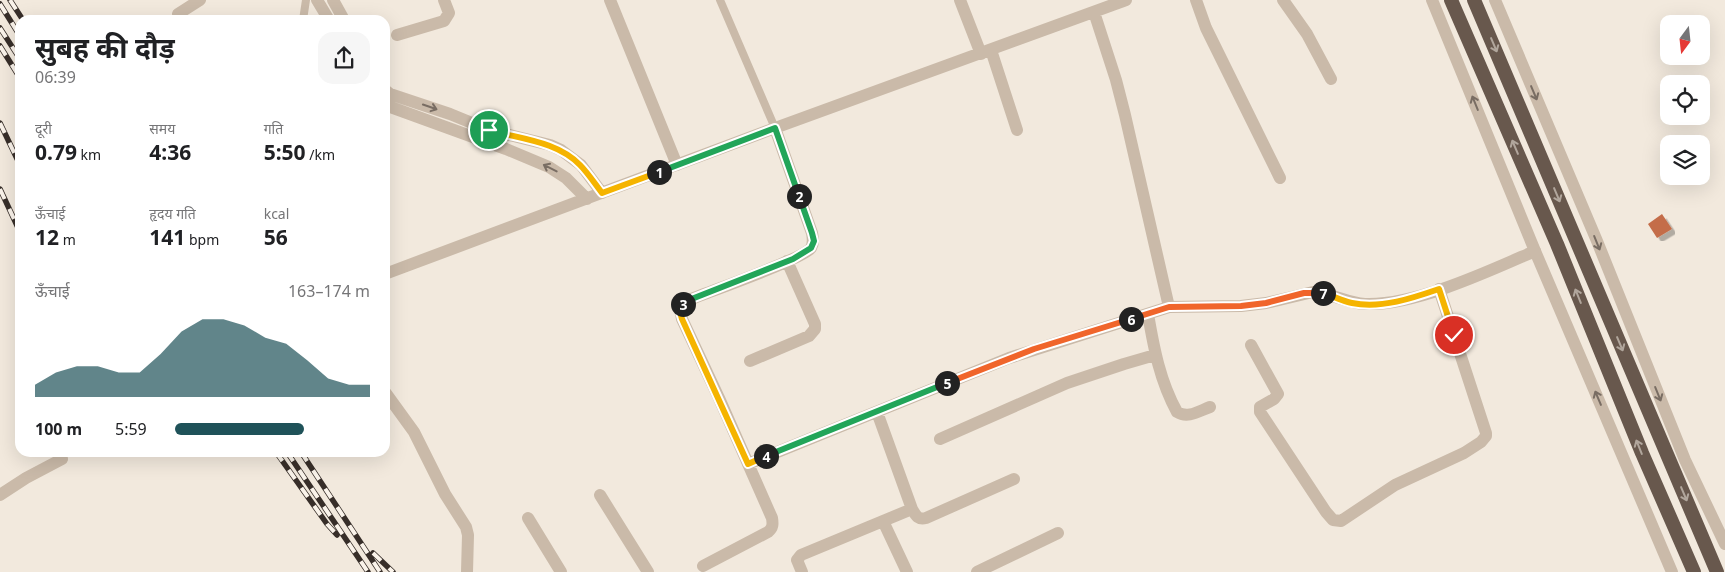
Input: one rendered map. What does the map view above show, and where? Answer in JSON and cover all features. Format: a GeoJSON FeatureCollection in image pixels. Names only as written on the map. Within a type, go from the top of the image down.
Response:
{"type":"FeatureCollection","features":[{"type":"Feature","properties":{"kind":"highway"},"geometry":{"type":"LineString","coordinates":[[1451,0],[1557,244],[1642,453],[1694,572]]}},
{"type":"Feature","properties":{"kind":"highway"},"geometry":{"type":"LineString","coordinates":[[1474,0],[1717,572]]}},
{"type":"Feature","properties":{"kind":"street"},"geometry":{"type":"LineString","coordinates":[[178,14],[200,0]]}},
{"type":"Feature","properties":{"kind":"street"},"geometry":{"type":"LineString","coordinates":[[317,0],[326,15]]}},
{"type":"Feature","properties":{"kind":"street"},"geometry":{"type":"LineString","coordinates":[[333,0],[341,15]]}},
{"type":"Feature","properties":{"kind":"street"},"geometry":{"type":"LineString","coordinates":[[397,35],[444,22],[449,13],[444,0]]}},
{"type":"Feature","properties":{"kind":"street"},"geometry":{"type":"LineString","coordinates":[[610,0],[677,165]]}},
{"type":"Feature","properties":{"kind":"street"},"geometry":{"type":"LineString","coordinates":[[960,0],[986,52],[1017,130]]}},
{"type":"Feature","properties":{"kind":"street"},"geometry":{"type":"LineString","coordinates":[[390,272],[775,128],[1126,0]]}},
{"type":"Feature","properties":{"kind":"street"},"geometry":{"type":"LineString","coordinates":[[1196,0],[1206,28],[1280,178]]}},
{"type":"Feature","properties":{"kind":"street"},"geometry":{"type":"LineString","coordinates":[[1283,0],[1307,34],[1331,79]]}},
{"type":"Feature","properties":{"kind":"street"},"geometry":{"type":"LineString","coordinates":[[1432,0],[1672,572]]}},
{"type":"Feature","properties":{"kind":"street"},"geometry":{"type":"LineString","coordinates":[[1495,0],[1597,241],[1685,460],[1725,544]]}},
{"type":"Feature","properties":{"kind":"street"},"geometry":{"type":"LineString","coordinates":[[1094,12],[1125,115],[1169,307]]}},
{"type":"Feature","properties":{"kind":"street"},"geometry":{"type":"LineString","coordinates":[[390,94],[450,114],[489,130],[550,145],[561,150],[581,165],[602,193]]}},
{"type":"Feature","properties":{"kind":"street"},"geometry":{"type":"LineString","coordinates":[[390,107],[521,154],[549,167],[566,178],[587,198]]}},
{"type":"Feature","properties":{"kind":"street"},"geometry":{"type":"LineString","coordinates":[[703,566],[768,532],[772,528],[772,518],[682,319],[680,308],[689,300],[787,261],[807,252],[811,248],[814,241],[775,128]]}},
{"type":"Feature","properties":{"kind":"street"},"geometry":{"type":"LineString","coordinates":[[748,464],[1009,358],[1169,307],[1241,306],[1266,303],[1313,292],[1320,292],[1352,303],[1376,304],[1418,296],[1536,251]]}},
{"type":"Feature","properties":{"kind":"street"},"geometry":{"type":"LineString","coordinates":[[750,361],[809,336],[815,329],[815,324],[787,261]]}},
{"type":"Feature","properties":{"kind":"street"},"geometry":{"type":"LineString","coordinates":[[1251,345],[1278,394],[1274,400],[1260,407],[1260,412],[1326,512],[1333,520],[1341,522],[1392,487],[1464,453],[1481,442],[1486,436],[1439,289]]}},
{"type":"Feature","properties":{"kind":"street"},"geometry":{"type":"LineString","coordinates":[[1148,314],[1155,355],[1162,380],[1177,412],[1188,416],[1210,408]]}},
{"type":"Feature","properties":{"kind":"street"},"geometry":{"type":"LineString","coordinates":[[940,439],[1067,382],[1155,355]]}},
{"type":"Feature","properties":{"kind":"street"},"geometry":{"type":"LineString","coordinates":[[390,399],[414,432],[445,494],[466,527],[468,540],[467,572]]}},
{"type":"Feature","properties":{"kind":"street"},"geometry":{"type":"LineString","coordinates":[[877,412],[912,509],[918,518],[922,519],[1014,479]]}},
{"type":"Feature","properties":{"kind":"street"},"geometry":{"type":"LineString","coordinates":[[0,495],[26,478],[62,459]]}},
{"type":"Feature","properties":{"kind":"street"},"geometry":{"type":"LineString","coordinates":[[600,496],[648,572]]}},
{"type":"Feature","properties":{"kind":"street"},"geometry":{"type":"LineString","coordinates":[[802,572],[797,560],[800,555],[912,509]]}},
{"type":"Feature","properties":{"kind":"street"},"geometry":{"type":"LineString","coordinates":[[528,518],[561,572]]}},
{"type":"Feature","properties":{"kind":"street"},"geometry":{"type":"LineString","coordinates":[[883,521],[907,572]]}},
{"type":"Feature","properties":{"kind":"street"},"geometry":{"type":"LineString","coordinates":[[977,572],[1058,533]]}},
{"type":"Feature","properties":{"kind":"lane"},"geometry":{"type":"LineString","coordinates":[[304,15],[306,0]]}},
{"type":"Feature","properties":{"kind":"lane"},"geometry":{"type":"LineString","coordinates":[[720,0],[775,128]]}},
{"type":"Feature","properties":{"kind":"building"},"geometry":{"type":"Polygon","coordinates":[[[1662,214],[1672,229],[1657,238],[1648,224],[1662,214]]]}},
{"type":"Feature","properties":{"kind":"railway"},"geometry":{"type":"LineString","coordinates":[[10,0],[20,15]]}},
{"type":"Feature","properties":{"kind":"railway"},"geometry":{"type":"LineString","coordinates":[[0,4],[15,28]]}},
{"type":"Feature","properties":{"kind":"railway"},"geometry":{"type":"LineString","coordinates":[[0,28],[15,51]]}},
{"type":"Feature","properties":{"kind":"railway"},"geometry":{"type":"LineString","coordinates":[[0,46],[15,70]]}},
{"type":"Feature","properties":{"kind":"railway"},"geometry":{"type":"LineString","coordinates":[[0,123],[15,154]]}},
{"type":"Feature","properties":{"kind":"railway"},"geometry":{"type":"LineString","coordinates":[[0,189],[15,221]]}},
{"type":"Feature","properties":{"kind":"railway"},"geometry":{"type":"LineString","coordinates":[[280,457],[327,524],[337,535]]}},
{"type":"Feature","properties":{"kind":"railway"},"geometry":{"type":"LineString","coordinates":[[290,457],[368,572]]}},
{"type":"Feature","properties":{"kind":"railway"},"geometry":{"type":"LineString","coordinates":[[304,457],[380,572]]}},
{"type":"Feature","properties":{"kind":"railway"},"geometry":{"type":"LineString","coordinates":[[373,553],[393,572]]}},
{"type":"Feature","properties":{"kind":"route"},"geometry":{"type":"LineString","coordinates":[[489,130],[550,145],[561,150],[581,165],[602,193],[775,128],[812,233],[814,241],[811,248],[793,259],[689,300],[680,308],[682,319],[748,464],[1009,358],[1169,307],[1241,306],[1266,303],[1313,292],[1320,292],[1352,303],[1376,304],[1418,296],[1439,289],[1454,335]]}}]}
